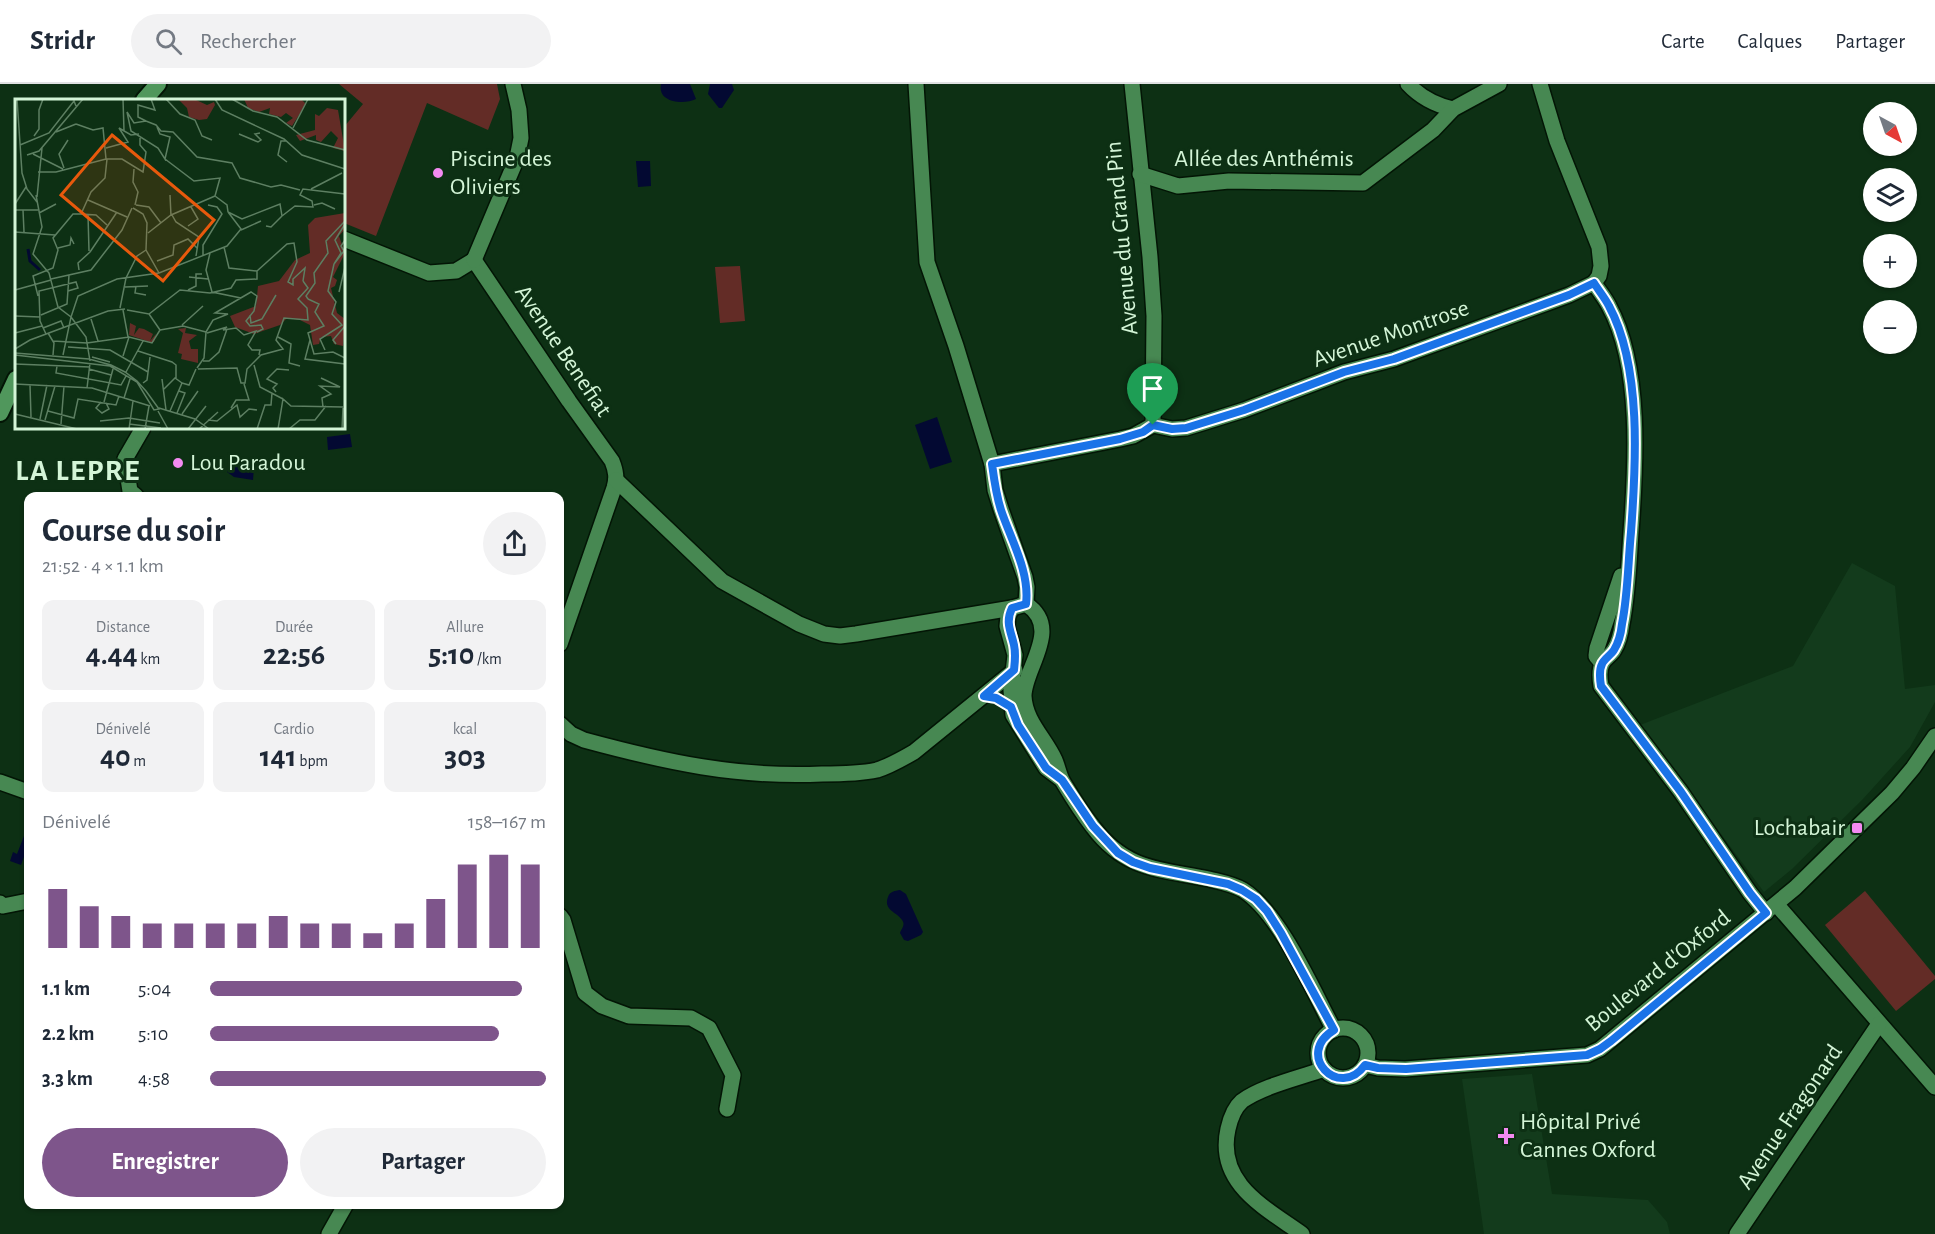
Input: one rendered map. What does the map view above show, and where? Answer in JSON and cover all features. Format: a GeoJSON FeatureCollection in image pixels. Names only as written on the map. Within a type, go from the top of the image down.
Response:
{"type":"FeatureCollection","features":[{"type":"Feature","properties":{"kind":"main road"},"geometry":{"type":"LineString","coordinates":[[145,99],[158,84]]}},
{"type":"Feature","properties":{"kind":"main road"},"geometry":{"type":"LineString","coordinates":[[0,413],[15,381]]}},
{"type":"Feature","properties":{"kind":"street"},"geometry":{"type":"LineString","coordinates":[[345,239],[429,273],[456,271],[474,260],[517,158],[521,138],[519,110],[513,84]]}},
{"type":"Feature","properties":{"kind":"street"},"geometry":{"type":"LineString","coordinates":[[916,84],[927,262],[956,346],[992,464],[995,490],[1027,586],[1019,606],[1008,616],[1007,626],[1014,647],[1011,707],[1018,725],[1046,768],[1062,780]]}},
{"type":"Feature","properties":{"kind":"street","name":"Avenue du Grand Pin"},"geometry":{"type":"LineString","coordinates":[[1132,84],[1154,316],[1153,425]]}},
{"type":"Feature","properties":{"kind":"street"},"geometry":{"type":"LineString","coordinates":[[1408,84],[1425,99],[1453,110]]}},
{"type":"Feature","properties":{"kind":"street","name":"Allée des Anthémis"},"geometry":{"type":"LineString","coordinates":[[1140,174],[1178,186],[1229,181],[1363,183],[1433,130],[1453,110],[1499,84]]}},
{"type":"Feature","properties":{"kind":"street"},"geometry":{"type":"LineString","coordinates":[[1540,84],[1557,141],[1599,247],[1601,266],[1599,276],[1594,283],[1616,321],[1625,351],[1633,397],[1635,480],[1630,544],[1596,656],[1602,663],[1600,679],[1604,692],[1642,738],[1688,801],[1750,893],[1772,909],[1880,1024],[1935,1087]]}},
{"type":"Feature","properties":{"kind":"street","name":"Avenue Benefiat"},"geometry":{"type":"LineString","coordinates":[[474,260],[612,461],[616,470],[616,480]]}},
{"type":"Feature","properties":{"kind":"street","name":"Avenue Montrose"},"geometry":{"type":"LineString","coordinates":[[1153,425],[1172,429],[1186,428],[1244,410],[1344,372],[1394,359],[1569,295],[1594,283]]}},
{"type":"Feature","properties":{"kind":"street"},"geometry":{"type":"LineString","coordinates":[[992,464],[1120,439],[1143,432],[1153,425]]}},
{"type":"Feature","properties":{"kind":"street"},"geometry":{"type":"LineString","coordinates":[[132,492],[125,459],[142,429]]}},
{"type":"Feature","properties":{"kind":"street"},"geometry":{"type":"LineString","coordinates":[[564,632],[616,480],[722,581],[799,624],[824,634],[840,636],[856,634],[1019,606],[1036,613],[1039,620],[1040,646],[1026,681],[1024,692],[1026,710],[1055,760],[1062,780],[1093,826],[1118,853],[1133,862],[1150,868],[1228,884],[1256,899],[1281,933],[1334,1030]]}},
{"type":"Feature","properties":{"kind":"street"},"geometry":{"type":"LineString","coordinates":[[564,728],[584,740],[656,758],[723,771],[764,775],[851,773],[877,770],[914,752],[984,696],[1040,646]]}},
{"type":"Feature","properties":{"kind":"street"},"geometry":{"type":"LineString","coordinates":[[984,696],[996,698],[1011,707]]}},
{"type":"Feature","properties":{"kind":"street","name":"Boulevard d'Oxford"},"geometry":{"type":"LineString","coordinates":[[1365,1065],[1406,1069],[1587,1055],[1600,1049],[1772,909],[1892,793],[1935,736]]}},
{"type":"Feature","properties":{"kind":"street"},"geometry":{"type":"LineString","coordinates":[[564,743],[584,740]]}},
{"type":"Feature","properties":{"kind":"street"},"geometry":{"type":"LineString","coordinates":[[0,782],[24,791]]}},
{"type":"Feature","properties":{"kind":"street"},"geometry":{"type":"LineString","coordinates":[[0,903],[3,906],[24,902]]}},
{"type":"Feature","properties":{"kind":"street"},"geometry":{"type":"LineString","coordinates":[[564,923],[585,993],[602,1006],[629,1016],[691,1018],[709,1028],[733,1075],[727,1110]]}},
{"type":"Feature","properties":{"kind":"street","name":"Avenue Fragonard"},"geometry":{"type":"LineString","coordinates":[[1737,1234],[1880,1024]]}},
{"type":"Feature","properties":{"kind":"street"},"geometry":{"type":"LineString","coordinates":[[1334,1030],[1351,1030],[1359,1034],[1368,1048],[1365,1065],[1360,1071],[1346,1078],[1330,1075],[1320,1063],[1319,1047],[1322,1040],[1334,1030]]}},
{"type":"Feature","properties":{"kind":"street"},"geometry":{"type":"LineString","coordinates":[[1302,1234],[1244,1191],[1234,1178],[1226,1156],[1226,1136],[1230,1119],[1239,1103],[1252,1095],[1324,1069]]}},
{"type":"Feature","properties":{"kind":"street"},"geometry":{"type":"LineString","coordinates":[[329,1234],[343,1209]]}},
{"type":"Feature","properties":{"kind":"shaded area"},"geometry":{"type":"Polygon","coordinates":[[[339,84],[497,84],[500,99],[488,130],[427,103],[376,236],[345,223],[345,126],[363,104],[339,84]]]}},
{"type":"Feature","properties":{"kind":"shaded area"},"geometry":{"type":"Polygon","coordinates":[[[740,266],[745,321],[720,323],[715,267],[740,266]]]}},
{"type":"Feature","properties":{"kind":"shaded area"},"geometry":{"type":"Polygon","coordinates":[[[1852,563],[1895,586],[1905,689],[1935,685],[1935,702],[1910,747],[1863,799],[1792,869],[1764,892],[1640,725],[1793,666],[1852,563]]]}},
{"type":"Feature","properties":{"kind":"shaded area"},"geometry":{"type":"Polygon","coordinates":[[[1865,891],[1935,976],[1935,979],[1896,1011],[1825,925],[1865,891]]]}},
{"type":"Feature","properties":{"kind":"shaded area","name":"Hôpital Privé Cannes Oxford"},"geometry":{"type":"Polygon","coordinates":[[[1532,1074],[1552,1194],[1648,1200],[1667,1222],[1670,1234],[1484,1234],[1462,1079],[1532,1074]]]}},
{"type":"Feature","properties":{"kind":"water"},"geometry":{"type":"Polygon","coordinates":[[[661,84],[690,84],[696,99],[679,102],[667,99],[661,90],[661,84]]]}},
{"type":"Feature","properties":{"kind":"water"},"geometry":{"type":"Polygon","coordinates":[[[710,84],[732,84],[734,90],[722,108],[719,108],[708,94],[710,84]]]}},
{"type":"Feature","properties":{"kind":"water"},"geometry":{"type":"Polygon","coordinates":[[[636,161],[650,161],[651,186],[638,187],[636,161]]]}},
{"type":"Feature","properties":{"kind":"water"},"geometry":{"type":"Polygon","coordinates":[[[937,417],[952,462],[930,469],[915,425],[937,417]]]}},
{"type":"Feature","properties":{"kind":"water"},"geometry":{"type":"Polygon","coordinates":[[[350,434],[352,447],[328,450],[327,437],[350,434]]]}},
{"type":"Feature","properties":{"kind":"water"},"geometry":{"type":"Polygon","coordinates":[[[230,465],[254,467],[253,480],[234,477],[227,472],[230,465]]]}},
{"type":"Feature","properties":{"kind":"water"},"geometry":{"type":"Polygon","coordinates":[[[24,836],[24,857],[21,865],[10,861],[13,852],[17,854],[24,836]]]}},
{"type":"Feature","properties":{"kind":"water"},"geometry":{"type":"Polygon","coordinates":[[[900,890],[906,894],[923,932],[908,941],[904,940],[900,933],[903,922],[887,905],[890,894],[900,890]]]}},
{"type":"Feature","properties":{"kind":"place","name":"Piscine des Oliviers"},"geometry":{"type":"Point","coordinates":[438,173]}},
{"type":"Feature","properties":{"kind":"place","name":"Lou Paradou"},"geometry":{"type":"Point","coordinates":[178,463]}},
{"type":"Feature","properties":{"kind":"place","name":"Lochabair"},"geometry":{"type":"Point","coordinates":[1857,828]}},
{"type":"Feature","properties":{"kind":"place","name":"Hôpital Privé Cannes Oxford"},"geometry":{"type":"Point","coordinates":[1506,1136]}},
{"type":"Feature","properties":{"kind":"district","name":"LA LEPRE"},"geometry":{"type":"Point","coordinates":[78,471]}},
{"type":"Feature","properties":{"kind":"route"},"geometry":{"type":"LineString","coordinates":[[1594,283],[1616,321],[1625,351],[1633,397],[1635,440],[1635,480],[1628,585],[1619,639],[1615,649],[1602,663],[1601,686],[1642,738],[1766,913],[1611,1041],[1587,1055],[1406,1069],[1365,1065],[1354,1076],[1338,1078],[1330,1075],[1320,1063],[1318,1055],[1322,1040],[1334,1030],[1307,978],[1267,911],[1256,899],[1228,884],[1150,868],[1118,853],[1093,826],[1062,780],[1046,768],[1018,725],[1011,707],[1002,700],[984,696],[1014,670],[1015,655],[1007,626],[1008,616],[1012,608],[1026,604],[1027,595],[1025,577],[995,490],[992,464],[1120,439],[1143,432],[1153,425],[1172,429],[1186,428],[1244,410],[1344,372],[1394,359],[1569,295],[1594,283]]}}]}
